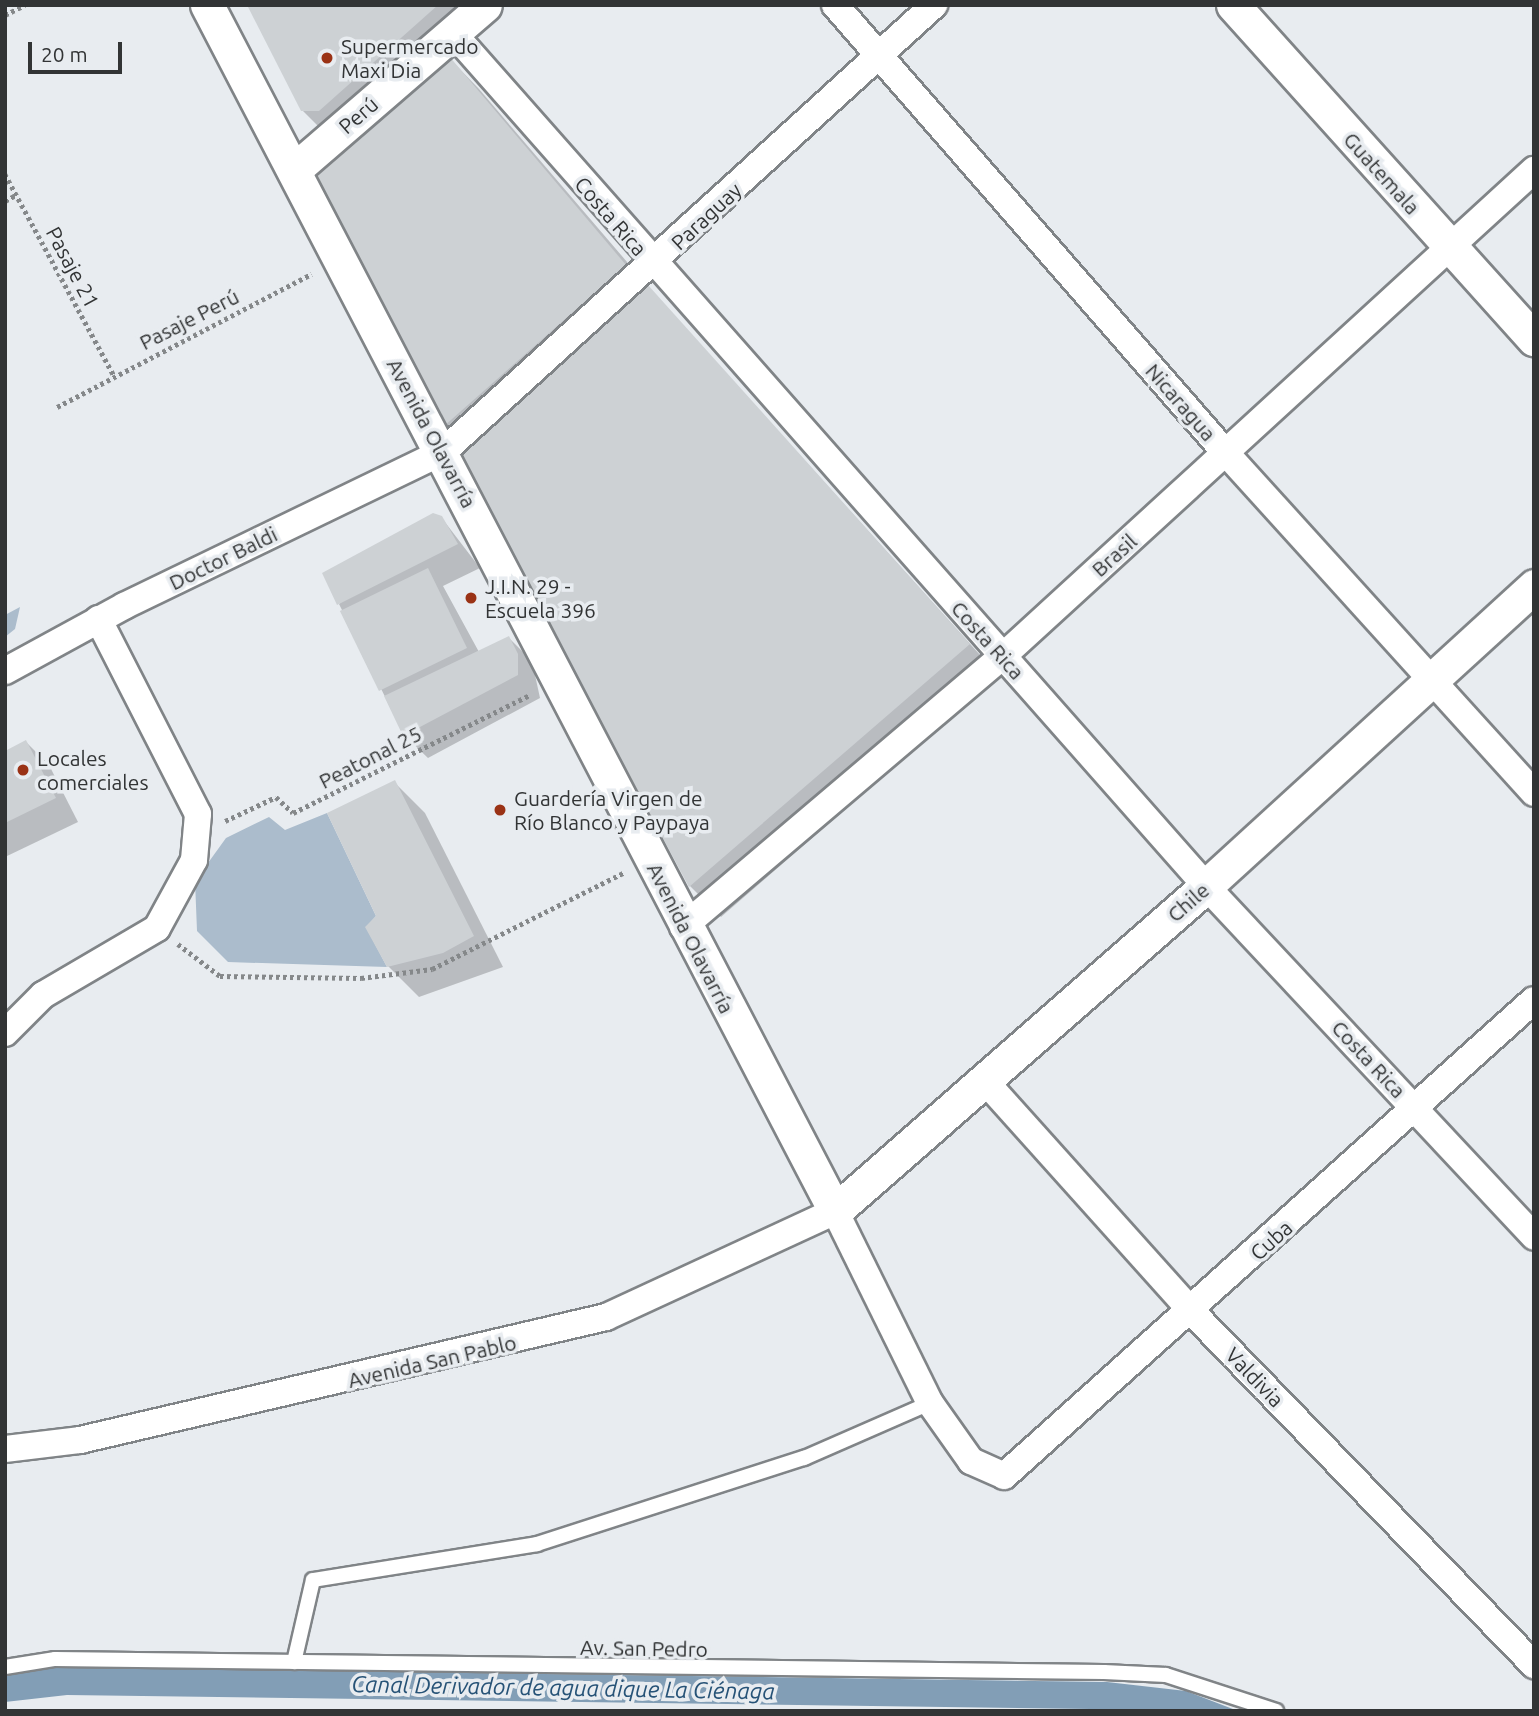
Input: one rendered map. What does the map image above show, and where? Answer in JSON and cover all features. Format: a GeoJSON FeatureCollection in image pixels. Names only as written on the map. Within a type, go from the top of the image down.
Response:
{"type":"FeatureCollection","features":[{"type":"Feature","properties":{"kind":"street","name":"Avenida Olavarría"},"geometry":{"type":"LineString","coordinates":[[206,5],[295,170],[336,261],[444,451],[683,927],[835,1211],[930,1403],[971,1461],[1004,1476]]}},
{"type":"Feature","properties":{"kind":"street","name":"Perú"},"geometry":{"type":"LineString","coordinates":[[295,170],[485,5]]}},
{"type":"Feature","properties":{"kind":"street","name":"Nicaragua"},"geometry":{"type":"LineString","coordinates":[[835,5],[880,53],[1225,452],[1430,682],[1534,793]]}},
{"type":"Feature","properties":{"kind":"street","name":"Paraguay"},"geometry":{"type":"LineString","coordinates":[[444,451],[653,265],[934,5]]}},
{"type":"Feature","properties":{"kind":"street","name":"Guatemala"},"geometry":{"type":"LineString","coordinates":[[1233,5],[1534,339]]}},
{"type":"Feature","properties":{"kind":"street","name":"Costa Rica"},"geometry":{"type":"LineString","coordinates":[[453,33],[653,265],[1206,886],[1534,1237]]}},
{"type":"Feature","properties":{"kind":"street","name":"Brasil"},"geometry":{"type":"LineString","coordinates":[[683,927],[1003,656],[1534,170]]}},
{"type":"Feature","properties":{"kind":"street","name":"Doctor Baldi"},"geometry":{"type":"LineString","coordinates":[[5,671],[98,619],[444,451]]}},
{"type":"Feature","properties":{"kind":"street","name":"Chile"},"geometry":{"type":"LineString","coordinates":[[835,1211],[1206,886],[1534,586]]}},
{"type":"Feature","properties":{"kind":"street"},"geometry":{"type":"LineString","coordinates":[[5,1033],[43,995],[158,928],[194,860],[198,814],[98,619]]}},
{"type":"Feature","properties":{"kind":"street","name":"Cuba"},"geometry":{"type":"LineString","coordinates":[[1004,1476],[1192,1312],[1534,1000]]}},
{"type":"Feature","properties":{"kind":"street","name":"Valdivia"},"geometry":{"type":"LineString","coordinates":[[985,1080],[1192,1312],[1534,1665]]}},
{"type":"Feature","properties":{"kind":"street","name":"Avenida San Pablo"},"geometry":{"type":"LineString","coordinates":[[7,1449],[93,1437],[606,1317],[835,1211]]}},
{"type":"Feature","properties":{"kind":"lane"},"geometry":{"type":"LineString","coordinates":[[294,1662],[313,1580],[537,1544],[804,1458],[930,1403]]}},
{"type":"Feature","properties":{"kind":"lane","name":"Av. San Pedro"},"geometry":{"type":"LineString","coordinates":[[5,1667],[55,1659],[1166,1675],[1276,1711]]}},
{"type":"Feature","properties":{"kind":"path"},"geometry":{"type":"LineString","coordinates":[[5,15],[25,5]]}},
{"type":"Feature","properties":{"kind":"path","name":"Pasaje 21"},"geometry":{"type":"LineString","coordinates":[[5,174],[114,376]]}},
{"type":"Feature","properties":{"kind":"path"},"geometry":{"type":"LineString","coordinates":[[5,201],[16,195]]}},
{"type":"Feature","properties":{"kind":"path","name":"Pasaje Perú"},"geometry":{"type":"LineString","coordinates":[[57,407],[336,261]]}},
{"type":"Feature","properties":{"kind":"path","name":"Peatonal 25"},"geometry":{"type":"LineString","coordinates":[[197,833],[276,797],[293,813],[559,680]]}},
{"type":"Feature","properties":{"kind":"path"},"geometry":{"type":"LineString","coordinates":[[158,928],[220,976],[361,978],[432,969],[650,858]]}},
{"type":"Feature","properties":{"kind":"shaded area"},"geometry":{"type":"Polygon","coordinates":[[[20,607],[15,629],[5,637],[5,615],[20,607]]]}},
{"type":"Feature","properties":{"kind":"shaded area"},"geometry":{"type":"Polygon","coordinates":[[[327,813],[376,916],[366,927],[387,967],[228,962],[197,931],[195,881],[226,838],[269,817],[285,830],[327,813]]]}},
{"type":"Feature","properties":{"kind":"water","name":"Canal Derivador de agua dique La Ciénaga"},"geometry":{"type":"Polygon","coordinates":[[[64,1667],[1107,1682],[1186,1691],[1238,1711],[67,1695],[5,1702],[5,1671],[64,1667]]]}},
{"type":"Feature","properties":{"kind":"building","name":"Supermercado Maxi Dia"},"geometry":{"type":"Polygon","coordinates":[[[247,5],[438,5],[319,111],[301,111],[247,5]]]}},
{"type":"Feature","properties":{"kind":"building"},"geometry":{"type":"Polygon","coordinates":[[[449,56],[626,265],[443,427],[309,175],[449,56]]]}},
{"type":"Feature","properties":{"kind":"building"},"geometry":{"type":"Polygon","coordinates":[[[648,285],[970,644],[689,887],[458,454],[648,285]]]}},
{"type":"Feature","properties":{"kind":"building"},"geometry":{"type":"Polygon","coordinates":[[[433,513],[442,516],[458,544],[337,605],[322,573],[433,513]]]}},
{"type":"Feature","properties":{"kind":"building"},"geometry":{"type":"Polygon","coordinates":[[[428,568],[467,648],[379,691],[340,611],[428,568]]]}},
{"type":"Feature","properties":{"kind":"building"},"geometry":{"type":"Polygon","coordinates":[[[509,636],[518,654],[518,675],[403,736],[384,696],[509,636]]]}},
{"type":"Feature","properties":{"kind":"building","name":"Locales comerciales"},"geometry":{"type":"Polygon","coordinates":[[[26,740],[56,798],[5,823],[5,751],[26,740]]]}},
{"type":"Feature","properties":{"kind":"building"},"geometry":{"type":"Polygon","coordinates":[[[395,780],[474,936],[443,953],[387,967],[365,927],[376,916],[327,813],[395,780]]]}},
{"type":"Feature","properties":{"kind":"place","name":"Supermercado Maxi Dia"},"geometry":{"type":"Point","coordinates":[327,58]}},
{"type":"Feature","properties":{"kind":"place","name":"J.I.N. 29 - Escuela 396"},"geometry":{"type":"Point","coordinates":[471,598]}},
{"type":"Feature","properties":{"kind":"place","name":"Locales comerciales"},"geometry":{"type":"Point","coordinates":[23,770]}},
{"type":"Feature","properties":{"kind":"place","name":"Guardería Virgen de Río Blanco y Paypaya"},"geometry":{"type":"Point","coordinates":[500,810]}}]}
